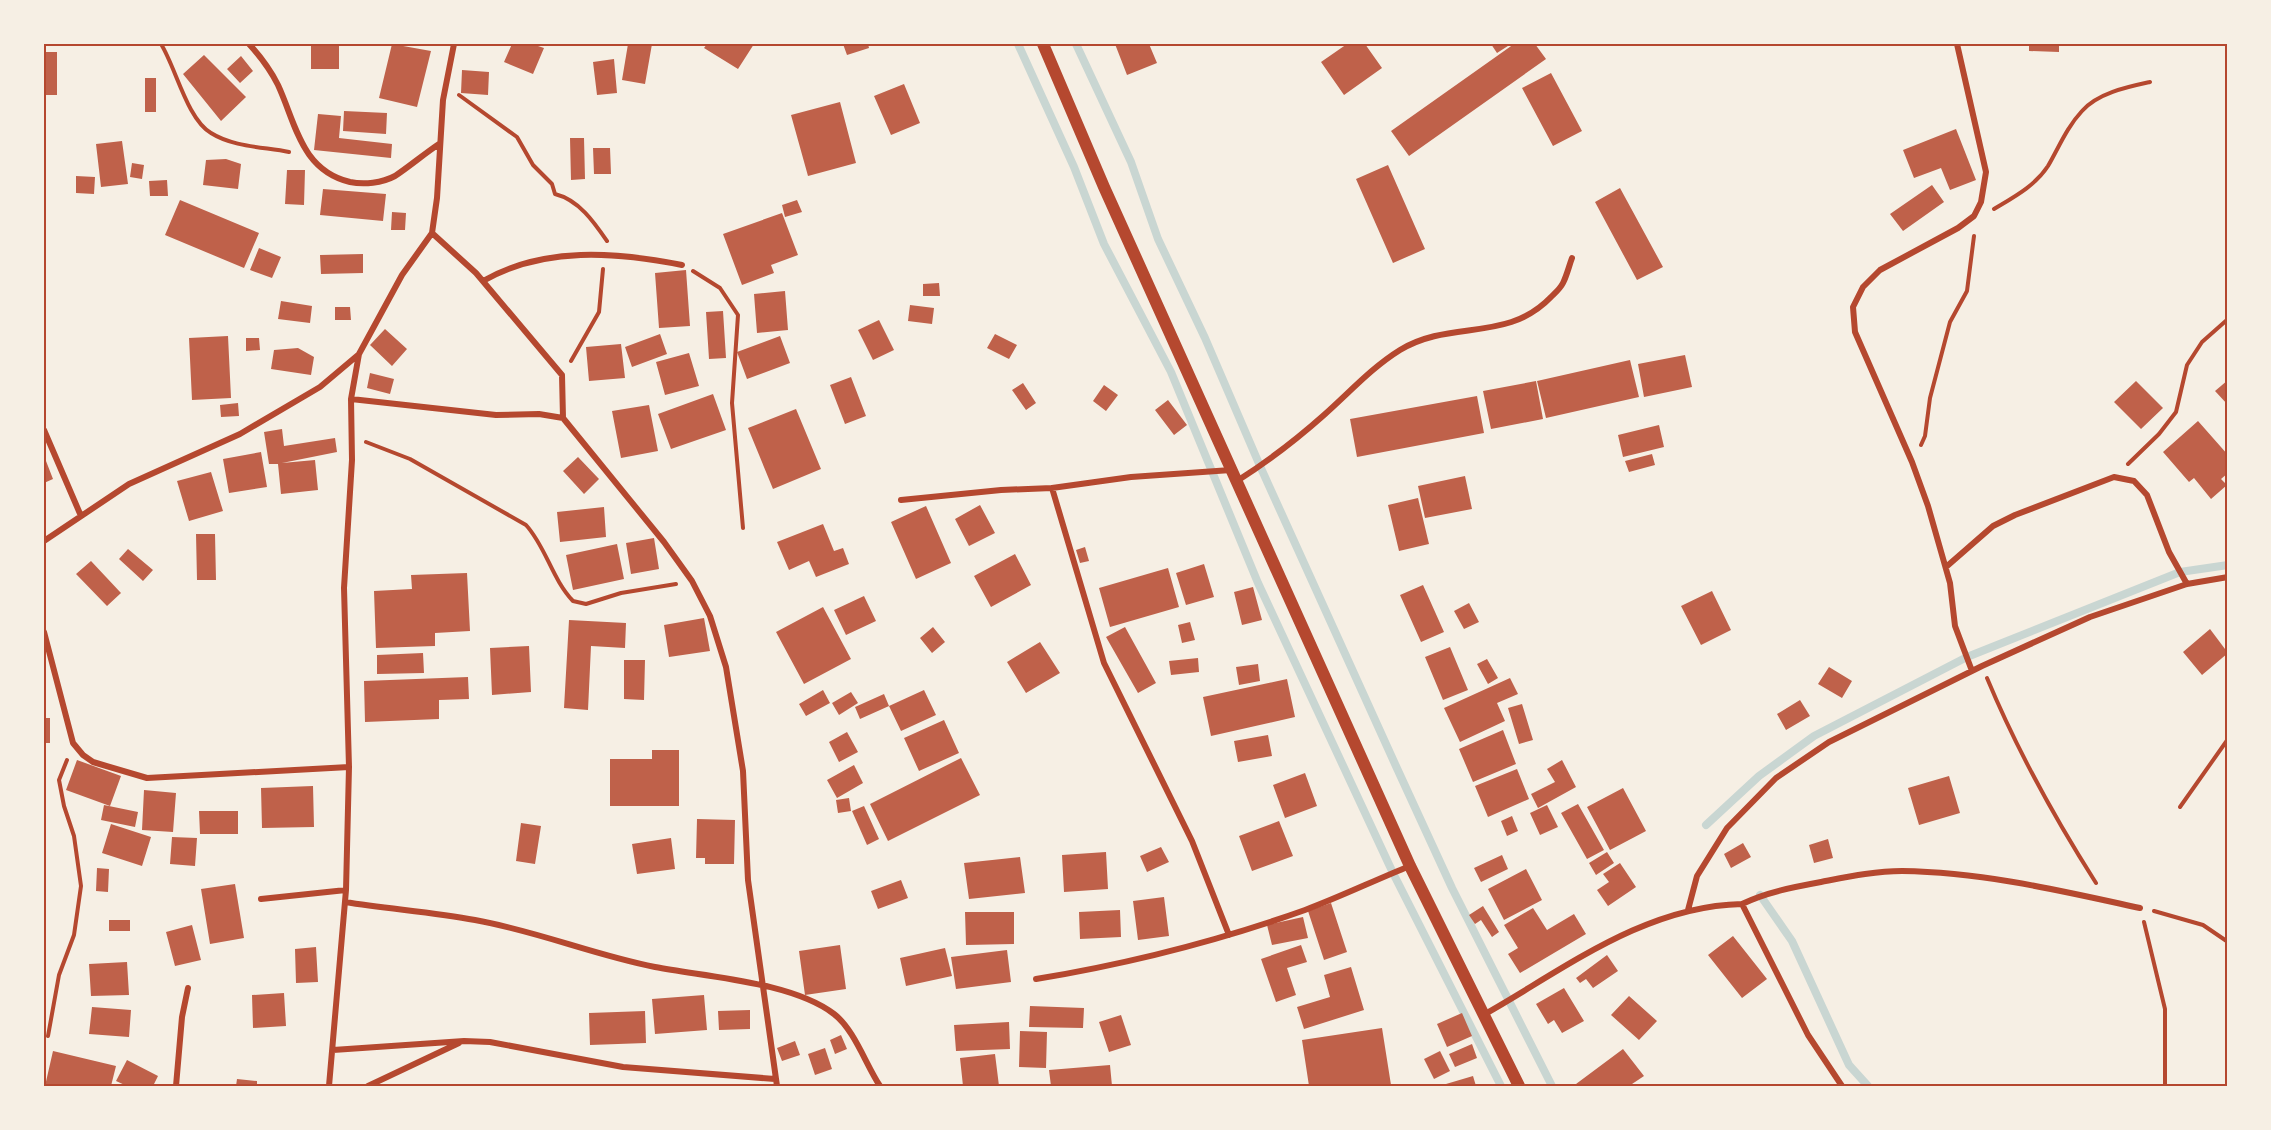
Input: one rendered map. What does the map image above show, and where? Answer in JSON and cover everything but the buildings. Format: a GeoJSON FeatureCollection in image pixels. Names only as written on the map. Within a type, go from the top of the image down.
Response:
{"type":"FeatureCollection","features":[{"type":"Feature","properties":{"kind":"main road"},"geometry":{"type":"LineString","coordinates":[[1043,44],[1104,187],[1410,866],[1519,1086]]}},
{"type":"Feature","properties":{"kind":"street"},"geometry":{"type":"LineString","coordinates":[[249,44],[267,65],[278,85],[294,129],[310,156],[330,177],[357,184],[378,182],[394,176],[439,144]]}},
{"type":"Feature","properties":{"kind":"street"},"geometry":{"type":"LineString","coordinates":[[44,541],[129,484],[240,434],[320,387],[358,354],[402,275],[432,233],[437,198],[439,144],[454,44]]}},
{"type":"Feature","properties":{"kind":"street"},"geometry":{"type":"LineString","coordinates":[[1957,44],[1986,172],[1981,202],[1974,216],[1880,270],[1863,287],[1852,307],[1855,332],[1912,462],[1946,567],[1955,626],[1972,671]]}},
{"type":"Feature","properties":{"kind":"street"},"geometry":{"type":"LineString","coordinates":[[432,233],[483,280],[562,375],[563,418],[664,542],[692,581],[711,616],[726,667],[743,771],[748,880],[761,986],[777,1086]]}},
{"type":"Feature","properties":{"kind":"street"},"geometry":{"type":"LineString","coordinates":[[483,280],[521,262],[553,255],[630,256],[682,265]]}},
{"type":"Feature","properties":{"kind":"street"},"geometry":{"type":"LineString","coordinates":[[902,500],[1001,490],[1052,488],[1131,477],[1234,475],[1260,466],[1323,416],[1369,373],[1401,349],[1437,335],[1501,327],[1522,320],[1540,308],[1562,285],[1572,258]]}},
{"type":"Feature","properties":{"kind":"street"},"geometry":{"type":"LineString","coordinates":[[329,1086],[345,902],[349,767],[344,588],[352,435],[351,399],[358,354]]}},
{"type":"Feature","properties":{"kind":"street"},"geometry":{"type":"LineString","coordinates":[[351,399],[496,415],[539,414],[563,418]]}},
{"type":"Feature","properties":{"kind":"street"},"geometry":{"type":"LineString","coordinates":[[44,430],[81,516]]}},
{"type":"Feature","properties":{"kind":"street"},"geometry":{"type":"LineString","coordinates":[[1946,567],[2000,522],[2114,477],[2134,481],[2147,495],[2169,552],[2187,584]]}},
{"type":"Feature","properties":{"kind":"street"},"geometry":{"type":"LineString","coordinates":[[1052,488],[1104,663],[1192,841],[1229,935]]}},
{"type":"Feature","properties":{"kind":"street"},"geometry":{"type":"LineString","coordinates":[[1688,910],[1697,876],[1727,828],[1776,778],[1829,742],[1982,666],[2090,617],[2187,584],[2228,577]]}},
{"type":"Feature","properties":{"kind":"street"},"geometry":{"type":"LineString","coordinates":[[44,632],[73,743],[82,756],[93,762],[147,778],[349,767]]}},
{"type":"Feature","properties":{"kind":"street"},"geometry":{"type":"LineString","coordinates":[[1036,979],[1108,967],[1229,935],[1306,909],[1410,866]]}},
{"type":"Feature","properties":{"kind":"street"},"geometry":{"type":"LineString","coordinates":[[1485,1014],[1596,947],[1688,910],[1742,904],[1760,895],[1808,884],[1900,871],[1954,873],[2140,908]]}},
{"type":"Feature","properties":{"kind":"street"},"geometry":{"type":"LineString","coordinates":[[261,899],[345,890]]}},
{"type":"Feature","properties":{"kind":"street"},"geometry":{"type":"LineString","coordinates":[[345,902],[475,920],[561,940],[626,960],[761,986],[818,1004],[836,1015],[858,1047],[880,1086]]}},
{"type":"Feature","properties":{"kind":"street"},"geometry":{"type":"LineString","coordinates":[[1742,904],[1808,1035],[1842,1086]]}},
{"type":"Feature","properties":{"kind":"street"},"geometry":{"type":"LineString","coordinates":[[176,1086],[182,1017],[188,988]]}},
{"type":"Feature","properties":{"kind":"street"},"geometry":{"type":"LineString","coordinates":[[333,1050],[464,1041],[490,1042],[623,1066],[775,1079]]}},
{"type":"Feature","properties":{"kind":"street"},"geometry":{"type":"LineString","coordinates":[[368,1086],[464,1041]]}},
{"type":"Feature","properties":{"kind":"path"},"geometry":{"type":"LineString","coordinates":[[161,44],[170,58],[192,112],[209,133],[229,141],[310,156]]}},
{"type":"Feature","properties":{"kind":"path"},"geometry":{"type":"LineString","coordinates":[[1912,462],[1925,436],[1930,398],[1950,322],[1967,291],[1972,261],[1974,216],[2015,197],[2032,183],[2047,167],[2063,137],[2083,109],[2116,90],[2150,82]]}},
{"type":"Feature","properties":{"kind":"path"},"geometry":{"type":"LineString","coordinates":[[446,86],[518,137],[533,165],[552,184],[555,194],[566,197],[579,206],[610,246],[630,256]]}},
{"type":"Feature","properties":{"kind":"path"},"geometry":{"type":"LineString","coordinates":[[562,375],[599,312],[604,256]]}},
{"type":"Feature","properties":{"kind":"path"},"geometry":{"type":"LineString","coordinates":[[682,265],[720,288],[738,315],[732,403],[743,528]]}},
{"type":"Feature","properties":{"kind":"path"},"geometry":{"type":"LineString","coordinates":[[2114,477],[2159,434],[2176,412],[2187,365],[2202,342],[2228,319]]}},
{"type":"Feature","properties":{"kind":"path"},"geometry":{"type":"LineString","coordinates":[[352,435],[410,459],[526,525],[540,540],[552,569],[573,601],[586,604],[621,593],[692,581]]}},
{"type":"Feature","properties":{"kind":"path"},"geometry":{"type":"LineString","coordinates":[[1982,666],[2002,713],[2059,826],[2096,883],[2115,902]]}},
{"type":"Feature","properties":{"kind":"path"},"geometry":{"type":"LineString","coordinates":[[2181,807],[2228,739]]}},
{"type":"Feature","properties":{"kind":"path"},"geometry":{"type":"LineString","coordinates":[[48,1036],[59,975],[74,935],[81,886],[74,836],[64,806],[59,780],[73,743]]}},
{"type":"Feature","properties":{"kind":"path"},"geometry":{"type":"LineString","coordinates":[[2165,1086],[2165,1009],[2140,908],[2203,926],[2228,942]]}},
{"type":"Feature","properties":{"kind":"waterway"},"geometry":{"type":"LineString","coordinates":[[1018,44],[1074,167],[1104,244],[1171,372],[1258,583],[1393,873],[1501,1086]]}},
{"type":"Feature","properties":{"kind":"waterway"},"geometry":{"type":"LineString","coordinates":[[1076,44],[1131,162],[1158,239],[1205,338],[1260,466],[1395,764],[1452,888],[1552,1086]]}},
{"type":"Feature","properties":{"kind":"waterway"},"geometry":{"type":"LineString","coordinates":[[1706,825],[1759,776],[1814,736],[1967,657],[2180,572],[2228,565]]}},
{"type":"Feature","properties":{"kind":"waterway"},"geometry":{"type":"LineString","coordinates":[[1760,895],[1792,941],[1849,1065],[1868,1086]]}}]}
